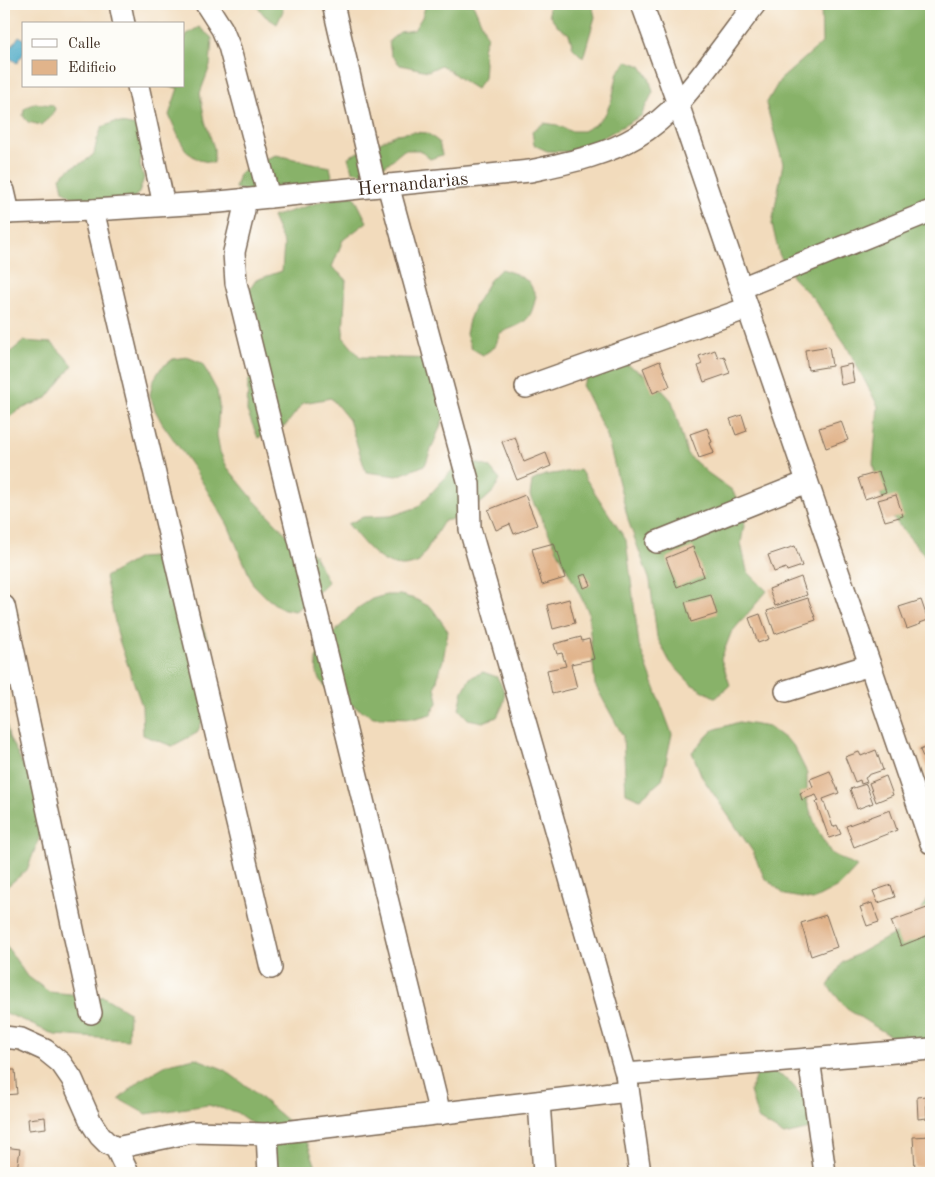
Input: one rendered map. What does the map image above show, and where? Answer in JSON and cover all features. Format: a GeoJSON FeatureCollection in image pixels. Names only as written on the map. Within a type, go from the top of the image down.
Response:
{"type":"FeatureCollection","features":[{"type":"Feature","properties":{"kind":"street"},"geometry":{"type":"LineString","coordinates":[[120,4],[124,22]]}},
{"type":"Feature","properties":{"kind":"street"},"geometry":{"type":"LineString","coordinates":[[206,4],[222,29],[228,46],[269,197]]}},
{"type":"Feature","properties":{"kind":"street"},"geometry":{"type":"LineString","coordinates":[[333,4],[382,186],[469,484],[470,529],[627,1083],[640,1173]]}},
{"type":"Feature","properties":{"kind":"street"},"geometry":{"type":"LineString","coordinates":[[642,4],[678,104],[931,844]]}},
{"type":"Feature","properties":{"kind":"street","name":"Hernandarias"},"geometry":{"type":"LineString","coordinates":[[7,213],[93,210],[269,197],[530,171],[576,161],[613,148],[635,138],[654,126],[678,104],[696,83],[755,4]]}},
{"type":"Feature","properties":{"kind":"street"},"geometry":{"type":"LineString","coordinates":[[138,88],[164,205]]}},
{"type":"Feature","properties":{"kind":"street"},"geometry":{"type":"LineString","coordinates":[[4,192],[7,213]]}},
{"type":"Feature","properties":{"kind":"street"},"geometry":{"type":"LineString","coordinates":[[244,199],[244,210],[234,252],[236,283],[440,1114]]}},
{"type":"Feature","properties":{"kind":"street"},"geometry":{"type":"LineString","coordinates":[[93,210],[271,968]]}},
{"type":"Feature","properties":{"kind":"street"},"geometry":{"type":"LineString","coordinates":[[741,288],[931,210]]}},
{"type":"Feature","properties":{"kind":"street"},"geometry":{"type":"LineString","coordinates":[[526,387],[748,308]]}},
{"type":"Feature","properties":{"kind":"street"},"geometry":{"type":"LineString","coordinates":[[657,542],[807,482]]}},
{"type":"Feature","properties":{"kind":"street"},"geometry":{"type":"LineString","coordinates":[[4,606],[91,1013]]}},
{"type":"Feature","properties":{"kind":"street"},"geometry":{"type":"LineString","coordinates":[[786,691],[870,664]]}},
{"type":"Feature","properties":{"kind":"street"},"geometry":{"type":"LineString","coordinates":[[4,1037],[21,1039],[45,1050],[61,1063],[72,1079],[91,1122],[100,1136],[116,1148],[128,1173]]}},
{"type":"Feature","properties":{"kind":"street"},"geometry":{"type":"LineString","coordinates":[[116,1148],[192,1132],[267,1134],[539,1102],[627,1083],[809,1059],[931,1049]]}},
{"type":"Feature","properties":{"kind":"street"},"geometry":{"type":"LineString","coordinates":[[809,1059],[825,1173]]}},
{"type":"Feature","properties":{"kind":"street"},"geometry":{"type":"LineString","coordinates":[[539,1102],[544,1173]]}},
{"type":"Feature","properties":{"kind":"street"},"geometry":{"type":"LineString","coordinates":[[267,1134],[269,1173]]}},
{"type":"Feature","properties":{"kind":"green space"},"geometry":{"type":"Polygon","coordinates":[[[255,4],[282,4],[283,11],[277,24],[265,16],[255,4]]]}},
{"type":"Feature","properties":{"kind":"green space"},"geometry":{"type":"Polygon","coordinates":[[[426,4],[473,4],[487,36],[483,49],[485,63],[484,78],[476,89],[441,65],[428,71],[400,65],[391,55],[389,41],[400,32],[414,30],[422,17],[426,4]]]}},
{"type":"Feature","properties":{"kind":"green space"},"geometry":{"type":"Polygon","coordinates":[[[548,4],[592,4],[595,17],[583,58],[573,48],[569,34],[557,26],[549,15],[548,4]]]}},
{"type":"Feature","properties":{"kind":"green space"},"geometry":{"type":"Polygon","coordinates":[[[821,4],[931,4],[931,565],[891,516],[879,491],[873,464],[878,406],[846,345],[814,299],[793,278],[779,254],[772,224],[783,163],[766,104],[780,80],[822,43],[821,4]]]}},
{"type":"Feature","properties":{"kind":"green space"},"geometry":{"type":"Polygon","coordinates":[[[199,27],[212,38],[210,66],[200,93],[205,121],[214,148],[214,163],[199,160],[187,152],[169,115],[178,88],[185,88],[185,39],[187,34],[199,27]]]}},
{"type":"Feature","properties":{"kind":"green space"},"geometry":{"type":"Polygon","coordinates":[[[628,61],[641,66],[649,78],[653,92],[641,116],[577,152],[547,151],[534,145],[532,131],[544,123],[557,125],[570,131],[583,131],[596,124],[606,113],[612,99],[618,72],[628,61]]]}},
{"type":"Feature","properties":{"kind":"green space"},"geometry":{"type":"Polygon","coordinates":[[[34,103],[52,105],[55,108],[41,125],[28,122],[23,116],[24,109],[34,103]]]}},
{"type":"Feature","properties":{"kind":"green space"},"geometry":{"type":"Polygon","coordinates":[[[115,122],[143,127],[144,136],[140,165],[144,178],[139,193],[129,202],[87,207],[63,190],[60,177],[94,154],[102,127],[115,122]]]}},
{"type":"Feature","properties":{"kind":"green space"},"geometry":{"type":"Polygon","coordinates":[[[427,133],[439,142],[442,155],[430,159],[419,150],[404,150],[380,170],[366,174],[352,171],[348,157],[397,134],[427,133]]]}},
{"type":"Feature","properties":{"kind":"green space"},"geometry":{"type":"Polygon","coordinates":[[[276,155],[330,167],[333,181],[251,193],[235,188],[239,174],[250,165],[276,155]]]}},
{"type":"Feature","properties":{"kind":"green space"},"geometry":{"type":"Polygon","coordinates":[[[354,196],[367,222],[343,240],[332,267],[346,279],[343,337],[360,357],[442,359],[454,384],[446,412],[425,465],[397,476],[366,472],[349,420],[331,398],[303,403],[286,425],[258,438],[247,411],[248,383],[258,356],[240,304],[256,280],[282,271],[284,244],[272,217],[326,200],[354,196]]]}},
{"type":"Feature","properties":{"kind":"green space"},"geometry":{"type":"Polygon","coordinates":[[[501,269],[516,274],[529,282],[536,296],[529,317],[521,324],[500,333],[495,347],[483,355],[471,348],[466,334],[475,305],[490,280],[501,269]]]}},
{"type":"Feature","properties":{"kind":"green space"},"geometry":{"type":"Polygon","coordinates":[[[24,341],[52,343],[73,365],[47,398],[19,410],[4,421],[4,357],[24,341]]]}},
{"type":"Feature","properties":{"kind":"green space"},"geometry":{"type":"Polygon","coordinates":[[[187,357],[202,363],[217,391],[219,405],[217,435],[220,452],[227,467],[254,500],[288,536],[314,554],[328,582],[307,603],[295,611],[280,608],[253,584],[228,525],[195,470],[155,410],[150,395],[153,381],[161,368],[173,359],[187,357]]]}},
{"type":"Feature","properties":{"kind":"green space"},"geometry":{"type":"Polygon","coordinates":[[[598,361],[628,365],[652,379],[672,401],[687,454],[708,473],[732,490],[746,514],[741,543],[747,571],[767,591],[731,633],[721,659],[730,685],[716,698],[691,684],[670,662],[657,637],[650,581],[629,523],[607,436],[582,385],[598,361]]]}},
{"type":"Feature","properties":{"kind":"green space"},"geometry":{"type":"Polygon","coordinates":[[[473,462],[489,467],[500,480],[493,492],[482,502],[458,518],[444,521],[419,562],[403,566],[386,562],[359,538],[348,524],[363,517],[391,516],[418,507],[459,463],[473,462]]]}},
{"type":"Feature","properties":{"kind":"green space"},"geometry":{"type":"Polygon","coordinates":[[[580,470],[626,540],[639,645],[672,734],[662,780],[640,799],[626,793],[623,736],[595,685],[588,611],[530,496],[532,481],[545,475],[580,470]]]}},
{"type":"Feature","properties":{"kind":"green space"},"geometry":{"type":"Polygon","coordinates":[[[153,557],[184,569],[187,586],[212,651],[216,679],[208,708],[197,733],[172,746],[143,735],[142,706],[119,640],[105,577],[139,558],[153,557]]]}},
{"type":"Feature","properties":{"kind":"green space"},"geometry":{"type":"Polygon","coordinates":[[[386,595],[400,595],[415,599],[432,608],[448,631],[443,660],[435,687],[438,701],[431,714],[416,718],[373,717],[336,696],[325,687],[317,674],[316,658],[327,640],[358,608],[372,599],[386,595]]]}},
{"type":"Feature","properties":{"kind":"green space"},"geometry":{"type":"Polygon","coordinates":[[[483,672],[497,677],[503,688],[504,701],[497,717],[483,722],[468,719],[459,709],[463,691],[470,678],[483,672]]]}},
{"type":"Feature","properties":{"kind":"green space"},"geometry":{"type":"Polygon","coordinates":[[[4,711],[9,737],[48,815],[27,870],[4,889],[4,711]]]}},
{"type":"Feature","properties":{"kind":"green space"},"geometry":{"type":"Polygon","coordinates":[[[739,722],[769,727],[793,745],[807,773],[807,802],[817,829],[831,853],[857,867],[838,887],[813,900],[785,895],[764,877],[753,852],[702,777],[692,752],[713,730],[739,722]]]}},
{"type":"Feature","properties":{"kind":"green space"},"geometry":{"type":"Polygon","coordinates":[[[931,892],[931,1048],[899,1041],[874,1026],[847,1009],[828,986],[843,962],[896,933],[918,915],[931,892]]]}},
{"type":"Feature","properties":{"kind":"green space"},"geometry":{"type":"Polygon","coordinates":[[[4,944],[26,975],[49,992],[104,997],[129,1012],[128,1040],[55,1035],[4,1012],[4,944]]]}},
{"type":"Feature","properties":{"kind":"green space"},"geometry":{"type":"Polygon","coordinates":[[[195,1058],[223,1069],[248,1087],[290,1123],[308,1144],[318,1173],[278,1173],[260,1129],[236,1112],[208,1105],[146,1114],[119,1099],[142,1079],[168,1064],[195,1058]]]}},
{"type":"Feature","properties":{"kind":"green space"},"geometry":{"type":"Polygon","coordinates":[[[760,1065],[787,1079],[808,1102],[819,1127],[784,1135],[758,1119],[750,1091],[760,1065]]]}},
{"type":"Feature","properties":{"kind":"water"},"geometry":{"type":"Polygon","coordinates":[[[19,36],[22,38],[22,56],[17,63],[6,55],[19,36]]]}},
{"type":"Feature","properties":{"kind":"building"},"geometry":{"type":"Polygon","coordinates":[[[829,346],[832,366],[808,370],[805,350],[829,346]]]}},
{"type":"Feature","properties":{"kind":"building"},"geometry":{"type":"Polygon","coordinates":[[[715,350],[718,358],[724,356],[730,373],[704,382],[698,366],[702,364],[699,356],[715,350]]]}},
{"type":"Feature","properties":{"kind":"building"},"geometry":{"type":"Polygon","coordinates":[[[660,361],[670,386],[653,393],[643,368],[660,361]]]}},
{"type":"Feature","properties":{"kind":"building"},"geometry":{"type":"Polygon","coordinates":[[[851,364],[854,382],[841,385],[838,367],[851,364]]]}},
{"type":"Feature","properties":{"kind":"building"},"geometry":{"type":"Polygon","coordinates":[[[742,415],[747,431],[736,435],[730,419],[742,415]]]}},
{"type":"Feature","properties":{"kind":"building"},"geometry":{"type":"Polygon","coordinates":[[[841,421],[848,440],[826,448],[819,428],[841,421]]]}},
{"type":"Feature","properties":{"kind":"building"},"geometry":{"type":"Polygon","coordinates":[[[707,428],[714,453],[699,458],[690,434],[707,428]]]}},
{"type":"Feature","properties":{"kind":"building"},"geometry":{"type":"Polygon","coordinates":[[[515,437],[524,462],[546,453],[551,466],[517,480],[502,442],[515,437]]]}},
{"type":"Feature","properties":{"kind":"building"},"geometry":{"type":"Polygon","coordinates":[[[879,472],[886,492],[865,499],[858,478],[879,472]]]}},
{"type":"Feature","properties":{"kind":"building"},"geometry":{"type":"Polygon","coordinates":[[[525,495],[537,525],[514,534],[510,524],[496,530],[488,510],[525,495]]]}},
{"type":"Feature","properties":{"kind":"building"},"geometry":{"type":"Polygon","coordinates":[[[896,495],[903,516],[885,521],[878,500],[896,495]]]}},
{"type":"Feature","properties":{"kind":"building"},"geometry":{"type":"Polygon","coordinates":[[[554,543],[565,578],[542,585],[532,549],[554,543]]]}},
{"type":"Feature","properties":{"kind":"building"},"geometry":{"type":"Polygon","coordinates":[[[795,546],[802,566],[787,571],[786,568],[774,572],[768,555],[795,546]]]}},
{"type":"Feature","properties":{"kind":"building"},"geometry":{"type":"Polygon","coordinates":[[[693,547],[704,576],[677,587],[666,558],[693,547]]]}},
{"type":"Feature","properties":{"kind":"building"},"geometry":{"type":"Polygon","coordinates":[[[586,574],[591,585],[584,588],[580,576],[586,574]]]}},
{"type":"Feature","properties":{"kind":"building"},"geometry":{"type":"Polygon","coordinates":[[[801,577],[807,595],[775,606],[769,589],[801,577]]]}},
{"type":"Feature","properties":{"kind":"building"},"geometry":{"type":"Polygon","coordinates":[[[711,595],[717,614],[691,622],[685,602],[711,595]]]}},
{"type":"Feature","properties":{"kind":"building"},"geometry":{"type":"Polygon","coordinates":[[[808,598],[816,620],[775,634],[767,611],[808,598]]]}},
{"type":"Feature","properties":{"kind":"building"},"geometry":{"type":"Polygon","coordinates":[[[569,599],[575,623],[553,629],[547,605],[569,599]]]}},
{"type":"Feature","properties":{"kind":"building"},"geometry":{"type":"Polygon","coordinates":[[[921,600],[928,620],[907,629],[899,607],[921,600]]]}},
{"type":"Feature","properties":{"kind":"building"},"geometry":{"type":"Polygon","coordinates":[[[760,614],[769,639],[758,643],[749,618],[760,614]]]}},
{"type":"Feature","properties":{"kind":"building"},"geometry":{"type":"Polygon","coordinates":[[[581,637],[582,641],[589,639],[594,659],[571,664],[577,688],[552,694],[547,670],[566,666],[562,653],[557,654],[554,644],[581,637]]]}},
{"type":"Feature","properties":{"kind":"building"},"geometry":{"type":"Polygon","coordinates":[[[931,745],[931,770],[929,771],[920,750],[931,745]]]}},
{"type":"Feature","properties":{"kind":"building"},"geometry":{"type":"Polygon","coordinates":[[[876,750],[883,770],[868,775],[865,778],[867,782],[861,784],[860,780],[855,782],[845,757],[859,752],[861,756],[876,750]]]}},
{"type":"Feature","properties":{"kind":"building"},"geometry":{"type":"Polygon","coordinates":[[[830,771],[839,793],[823,799],[833,827],[837,825],[841,834],[829,838],[816,802],[819,801],[816,795],[802,800],[800,793],[813,787],[810,779],[830,771]]]}},
{"type":"Feature","properties":{"kind":"building"},"geometry":{"type":"Polygon","coordinates":[[[886,776],[893,795],[876,802],[869,783],[886,776]]]}},
{"type":"Feature","properties":{"kind":"building"},"geometry":{"type":"Polygon","coordinates":[[[866,784],[873,803],[857,809],[850,789],[866,784]]]}},
{"type":"Feature","properties":{"kind":"building"},"geometry":{"type":"Polygon","coordinates":[[[890,810],[897,830],[854,847],[846,826],[890,810]]]}},
{"type":"Feature","properties":{"kind":"building"},"geometry":{"type":"Polygon","coordinates":[[[891,885],[895,897],[878,903],[873,891],[891,885]]]}},
{"type":"Feature","properties":{"kind":"building"},"geometry":{"type":"Polygon","coordinates":[[[872,903],[879,922],[867,926],[860,907],[872,903]]]}},
{"type":"Feature","properties":{"kind":"building"},"geometry":{"type":"Polygon","coordinates":[[[927,908],[931,916],[931,934],[901,946],[891,921],[927,908]]]}},
{"type":"Feature","properties":{"kind":"building"},"geometry":{"type":"Polygon","coordinates":[[[826,915],[837,947],[811,956],[801,923],[826,915]]]}},
{"type":"Feature","properties":{"kind":"building"},"geometry":{"type":"Polygon","coordinates":[[[4,1070],[15,1070],[17,1094],[4,1095],[4,1070]]]}},
{"type":"Feature","properties":{"kind":"building"},"geometry":{"type":"Polygon","coordinates":[[[926,1096],[927,1118],[918,1119],[917,1097],[926,1096]]]}},
{"type":"Feature","properties":{"kind":"building"},"geometry":{"type":"Polygon","coordinates":[[[45,1117],[46,1128],[29,1130],[28,1119],[45,1117]]]}},
{"type":"Feature","properties":{"kind":"building"},"geometry":{"type":"Polygon","coordinates":[[[931,1136],[931,1166],[915,1168],[913,1137],[931,1136]]]}},
{"type":"Feature","properties":{"kind":"building"},"geometry":{"type":"Polygon","coordinates":[[[4,1147],[20,1149],[17,1170],[4,1168],[4,1147]]]}}]}
